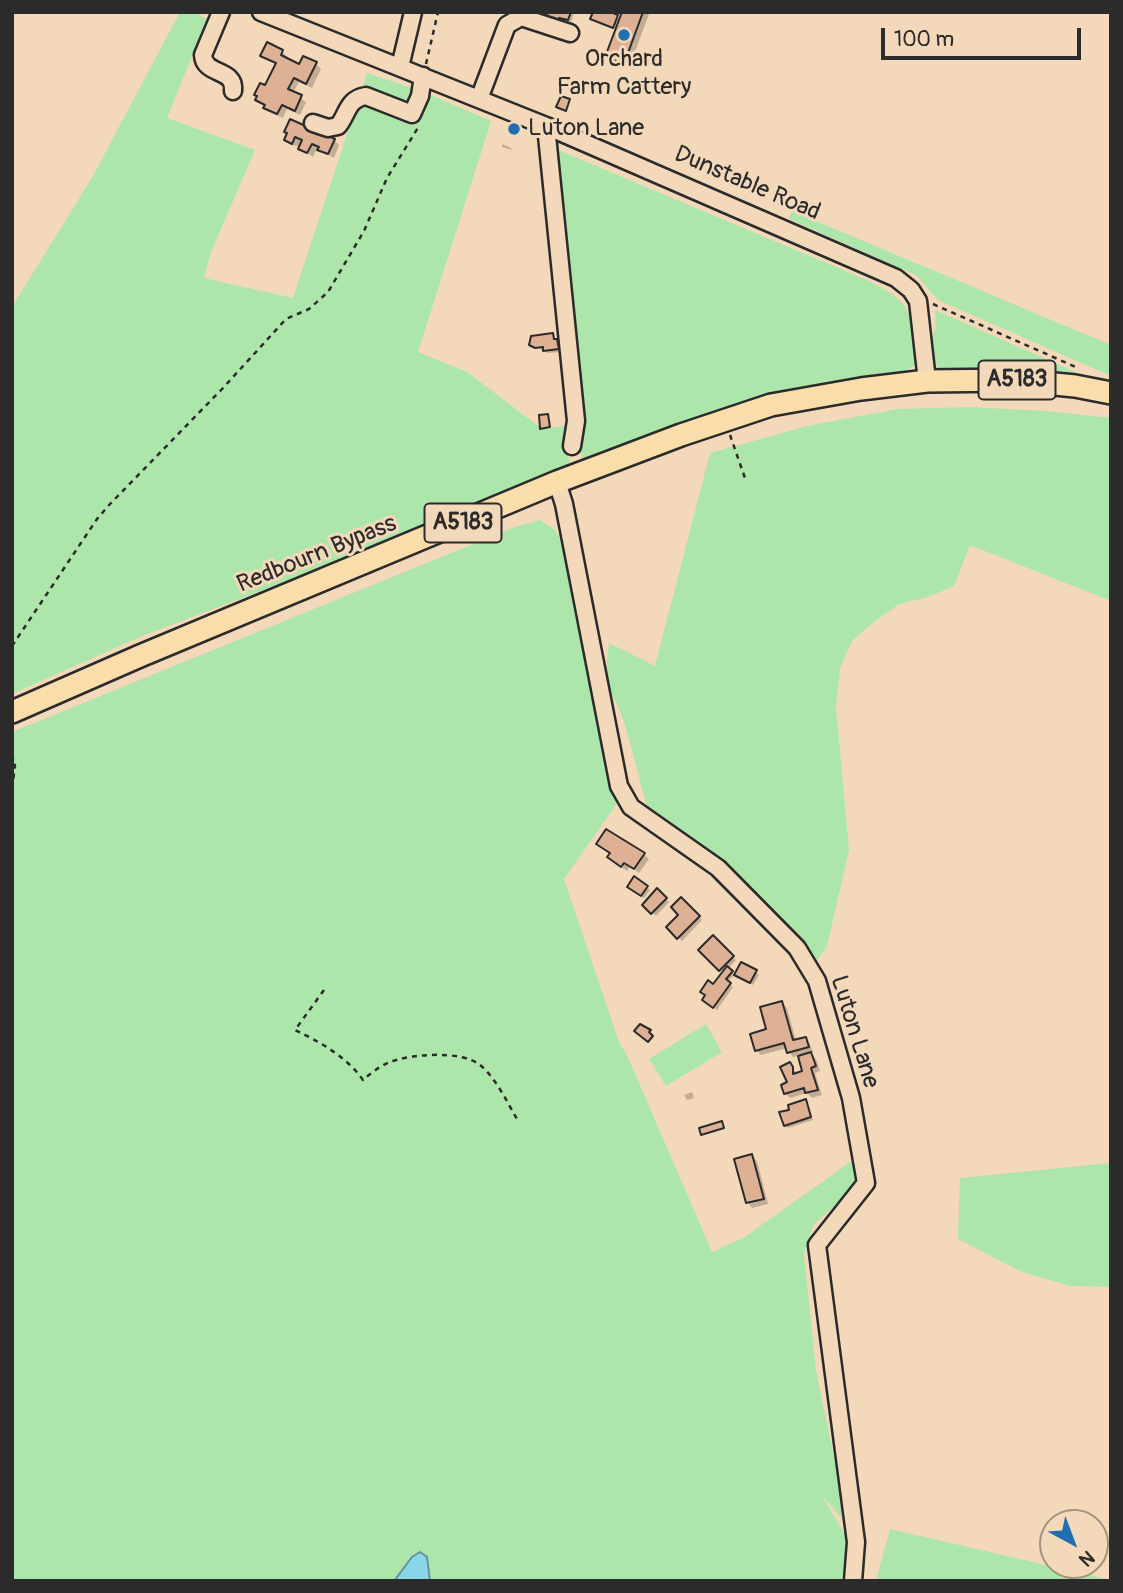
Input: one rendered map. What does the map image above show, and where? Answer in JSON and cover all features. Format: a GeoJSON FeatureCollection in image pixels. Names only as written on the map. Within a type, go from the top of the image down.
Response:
{"type":"FeatureCollection","features":[{"type":"Feature","properties":{"kind":"main road","name":"A5183"},"geometry":{"type":"LineString","coordinates":[[927,381],[1013,380],[1075,386],[1111,393]]}},
{"type":"Feature","properties":{"kind":"main road","name":"Redbourn Bypass"},"geometry":{"type":"LineString","coordinates":[[12,712],[558,482],[681,435],[771,405],[861,388],[927,381]]}},
{"type":"Feature","properties":{"kind":"street"},"geometry":{"type":"LineString","coordinates":[[221,12],[203,55],[203,62],[207,67],[231,79],[233,91]]}},
{"type":"Feature","properties":{"kind":"street","name":"Dunstable Road"},"geometry":{"type":"LineString","coordinates":[[261,12],[546,126],[896,278],[911,290],[919,302]]}},
{"type":"Feature","properties":{"kind":"street"},"geometry":{"type":"LineString","coordinates":[[400,67],[413,12]]}},
{"type":"Feature","properties":{"kind":"street"},"geometry":{"type":"LineString","coordinates":[[479,99],[507,25],[521,17],[570,33]]}},
{"type":"Feature","properties":{"kind":"street"},"geometry":{"type":"LineString","coordinates":[[313,123],[328,128],[338,126],[347,107],[361,96],[412,114],[420,96],[423,76]]}},
{"type":"Feature","properties":{"kind":"street"},"geometry":{"type":"LineString","coordinates":[[546,126],[576,421],[572,446]]}},
{"type":"Feature","properties":{"kind":"street"},"geometry":{"type":"LineString","coordinates":[[919,302],[927,381]]}},
{"type":"Feature","properties":{"kind":"street","name":"Luton Lane"},"geometry":{"type":"LineString","coordinates":[[558,482],[619,786],[631,807],[718,868],[797,948],[817,982],[851,1098],[866,1183],[817,1245],[856,1542],[853,1581]]}},
{"type":"Feature","properties":{"kind":"path"},"geometry":{"type":"LineString","coordinates":[[423,76],[438,12]]}},
{"type":"Feature","properties":{"kind":"path"},"geometry":{"type":"LineString","coordinates":[[12,646],[97,519],[110,504],[286,319],[309,309],[328,292],[364,231],[387,178],[419,125]]}},
{"type":"Feature","properties":{"kind":"path"},"geometry":{"type":"LineString","coordinates":[[919,302],[930,303],[1080,369]]}},
{"type":"Feature","properties":{"kind":"path"},"geometry":{"type":"LineString","coordinates":[[725,420],[746,481]]}},
{"type":"Feature","properties":{"kind":"path"},"geometry":{"type":"LineString","coordinates":[[12,754],[15,766],[12,789]]}},
{"type":"Feature","properties":{"kind":"path"},"geometry":{"type":"LineString","coordinates":[[324,990],[295,1030],[320,1041],[363,1080],[390,1062],[421,1055],[466,1059],[479,1064],[517,1119]]}},
{"type":"Feature","properties":{"kind":"green space"},"geometry":{"type":"Polygon","coordinates":[[[180,12],[194,12],[207,19],[167,118],[255,150],[211,252],[204,278],[293,298],[367,73],[424,92],[491,121],[418,352],[467,372],[542,429],[571,425],[567,447],[570,469],[142,636],[12,694],[12,307],[93,176],[180,12]]]}},
{"type":"Feature","properties":{"kind":"green space"},"geometry":{"type":"Polygon","coordinates":[[[556,149],[869,281],[889,292],[906,308],[912,327],[916,364],[903,373],[777,394],[720,410],[583,463],[580,445],[586,418],[556,149]]]}},
{"type":"Feature","properties":{"kind":"green space"},"geometry":{"type":"Polygon","coordinates":[[[792,211],[1111,345],[1111,376],[938,300],[916,275],[789,219],[792,211]]]}},
{"type":"Feature","properties":{"kind":"green space"},"geometry":{"type":"Polygon","coordinates":[[[935,310],[1080,374],[940,371],[931,356],[931,339],[936,326],[935,310]]]}},
{"type":"Feature","properties":{"kind":"green space"},"geometry":{"type":"Polygon","coordinates":[[[969,407],[1111,418],[1111,601],[970,545],[954,586],[928,597],[899,604],[852,641],[840,668],[836,707],[849,850],[827,946],[816,962],[746,886],[647,807],[624,721],[605,678],[609,643],[655,666],[710,453],[807,426],[898,409],[969,407]]]}},
{"type":"Feature","properties":{"kind":"green space"},"geometry":{"type":"Polygon","coordinates":[[[540,520],[556,531],[563,546],[574,611],[623,795],[564,879],[619,1042],[712,1252],[743,1238],[856,1158],[858,1177],[855,1184],[849,1193],[814,1224],[804,1254],[816,1371],[836,1466],[842,1519],[821,1494],[850,1543],[845,1581],[12,1581],[12,732],[515,527],[540,520]]]}},
{"type":"Feature","properties":{"kind":"green space"},"geometry":{"type":"Polygon","coordinates":[[[706,1024],[722,1052],[666,1086],[649,1059],[706,1024]]]}},
{"type":"Feature","properties":{"kind":"green space"},"geometry":{"type":"Polygon","coordinates":[[[1111,1163],[1111,1287],[1070,1286],[1022,1272],[958,1239],[960,1178],[1111,1163]]]}},
{"type":"Feature","properties":{"kind":"green space"},"geometry":{"type":"Polygon","coordinates":[[[890,1529],[1039,1563],[1039,1579],[1111,1580],[1111,1581],[876,1581],[890,1529]]]}},
{"type":"Feature","properties":{"kind":"water"},"geometry":{"type":"Polygon","coordinates":[[[420,1552],[427,1557],[430,1581],[394,1581],[412,1557],[420,1552]]]}},
{"type":"Feature","properties":{"kind":"building"},"geometry":{"type":"Polygon","coordinates":[[[547,12],[571,12],[568,20],[559,18],[557,23],[545,20],[547,12]]]}},
{"type":"Feature","properties":{"kind":"building"},"geometry":{"type":"Polygon","coordinates":[[[593,12],[611,12],[618,15],[613,28],[590,19],[593,12]]]}},
{"type":"Feature","properties":{"kind":"building","name":"Orchard Farm Cattery"},"geometry":{"type":"Polygon","coordinates":[[[622,12],[643,12],[624,64],[605,57],[622,12]]]}},
{"type":"Feature","properties":{"kind":"building"},"geometry":{"type":"Polygon","coordinates":[[[267,42],[283,50],[281,55],[299,64],[303,56],[317,62],[306,84],[294,78],[288,89],[302,95],[295,111],[282,105],[277,114],[263,108],[265,105],[255,100],[257,96],[254,95],[260,83],[265,85],[276,63],[260,56],[267,42]]]}},
{"type":"Feature","properties":{"kind":"building"},"geometry":{"type":"Polygon","coordinates":[[[561,96],[570,99],[566,111],[556,107],[561,96]]]}},
{"type":"Feature","properties":{"kind":"building"},"geometry":{"type":"Polygon","coordinates":[[[290,119],[335,139],[328,154],[317,150],[319,147],[312,144],[307,153],[298,149],[302,140],[295,137],[292,144],[284,140],[287,133],[284,132],[290,119]]]}},
{"type":"Feature","properties":{"kind":"building"},"geometry":{"type":"Polygon","coordinates":[[[553,333],[559,349],[543,351],[543,347],[535,348],[529,345],[531,336],[553,333]]]}},
{"type":"Feature","properties":{"kind":"building"},"geometry":{"type":"Polygon","coordinates":[[[548,414],[550,427],[540,429],[539,415],[548,414]]]}},
{"type":"Feature","properties":{"kind":"building"},"geometry":{"type":"Polygon","coordinates":[[[606,829],[645,853],[634,869],[624,863],[621,867],[607,857],[610,853],[596,844],[606,829]]]}},
{"type":"Feature","properties":{"kind":"building"},"geometry":{"type":"Polygon","coordinates":[[[634,876],[648,886],[641,896],[627,887],[634,876]]]}},
{"type":"Feature","properties":{"kind":"building"},"geometry":{"type":"Polygon","coordinates":[[[657,888],[667,898],[651,914],[642,905],[657,888]]]}},
{"type":"Feature","properties":{"kind":"building"},"geometry":{"type":"Polygon","coordinates":[[[681,897],[700,916],[677,939],[666,927],[678,915],[671,907],[681,897]]]}},
{"type":"Feature","properties":{"kind":"building"},"geometry":{"type":"Polygon","coordinates":[[[713,935],[734,956],[719,971],[698,950],[713,935]]]}},
{"type":"Feature","properties":{"kind":"building"},"geometry":{"type":"Polygon","coordinates":[[[741,962],[757,970],[750,983],[734,975],[741,962]]]}},
{"type":"Feature","properties":{"kind":"building"},"geometry":{"type":"Polygon","coordinates":[[[727,966],[733,971],[726,979],[731,983],[713,1008],[702,1000],[705,995],[700,992],[708,980],[713,984],[727,966]]]}},
{"type":"Feature","properties":{"kind":"building"},"geometry":{"type":"Polygon","coordinates":[[[782,1001],[793,1040],[806,1037],[809,1047],[787,1053],[784,1043],[755,1051],[750,1034],[766,1029],[760,1007],[782,1001]]]}},
{"type":"Feature","properties":{"kind":"building"},"geometry":{"type":"Polygon","coordinates":[[[640,1024],[651,1030],[649,1032],[653,1036],[648,1042],[634,1031],[640,1024]]]}},
{"type":"Feature","properties":{"kind":"building"},"geometry":{"type":"Polygon","coordinates":[[[811,1052],[816,1066],[811,1068],[818,1090],[805,1093],[804,1088],[784,1094],[781,1085],[787,1082],[780,1067],[790,1062],[793,1074],[802,1071],[798,1056],[811,1052]]]}},
{"type":"Feature","properties":{"kind":"building"},"geometry":{"type":"Polygon","coordinates":[[[806,1099],[811,1117],[784,1126],[779,1112],[789,1110],[788,1105],[806,1099]]]}},
{"type":"Feature","properties":{"kind":"building"},"geometry":{"type":"Polygon","coordinates":[[[722,1121],[724,1128],[701,1135],[699,1128],[722,1121]]]}},
{"type":"Feature","properties":{"kind":"building"},"geometry":{"type":"Polygon","coordinates":[[[752,1154],[764,1199],[746,1203],[734,1159],[752,1154]]]}},
{"type":"Feature","properties":{"kind":"place","name":"Orchard Farm Cattery"},"geometry":{"type":"Point","coordinates":[624,35]}},
{"type":"Feature","properties":{"kind":"place","name":"Luton Lane"},"geometry":{"type":"Point","coordinates":[514,129]}}]}
